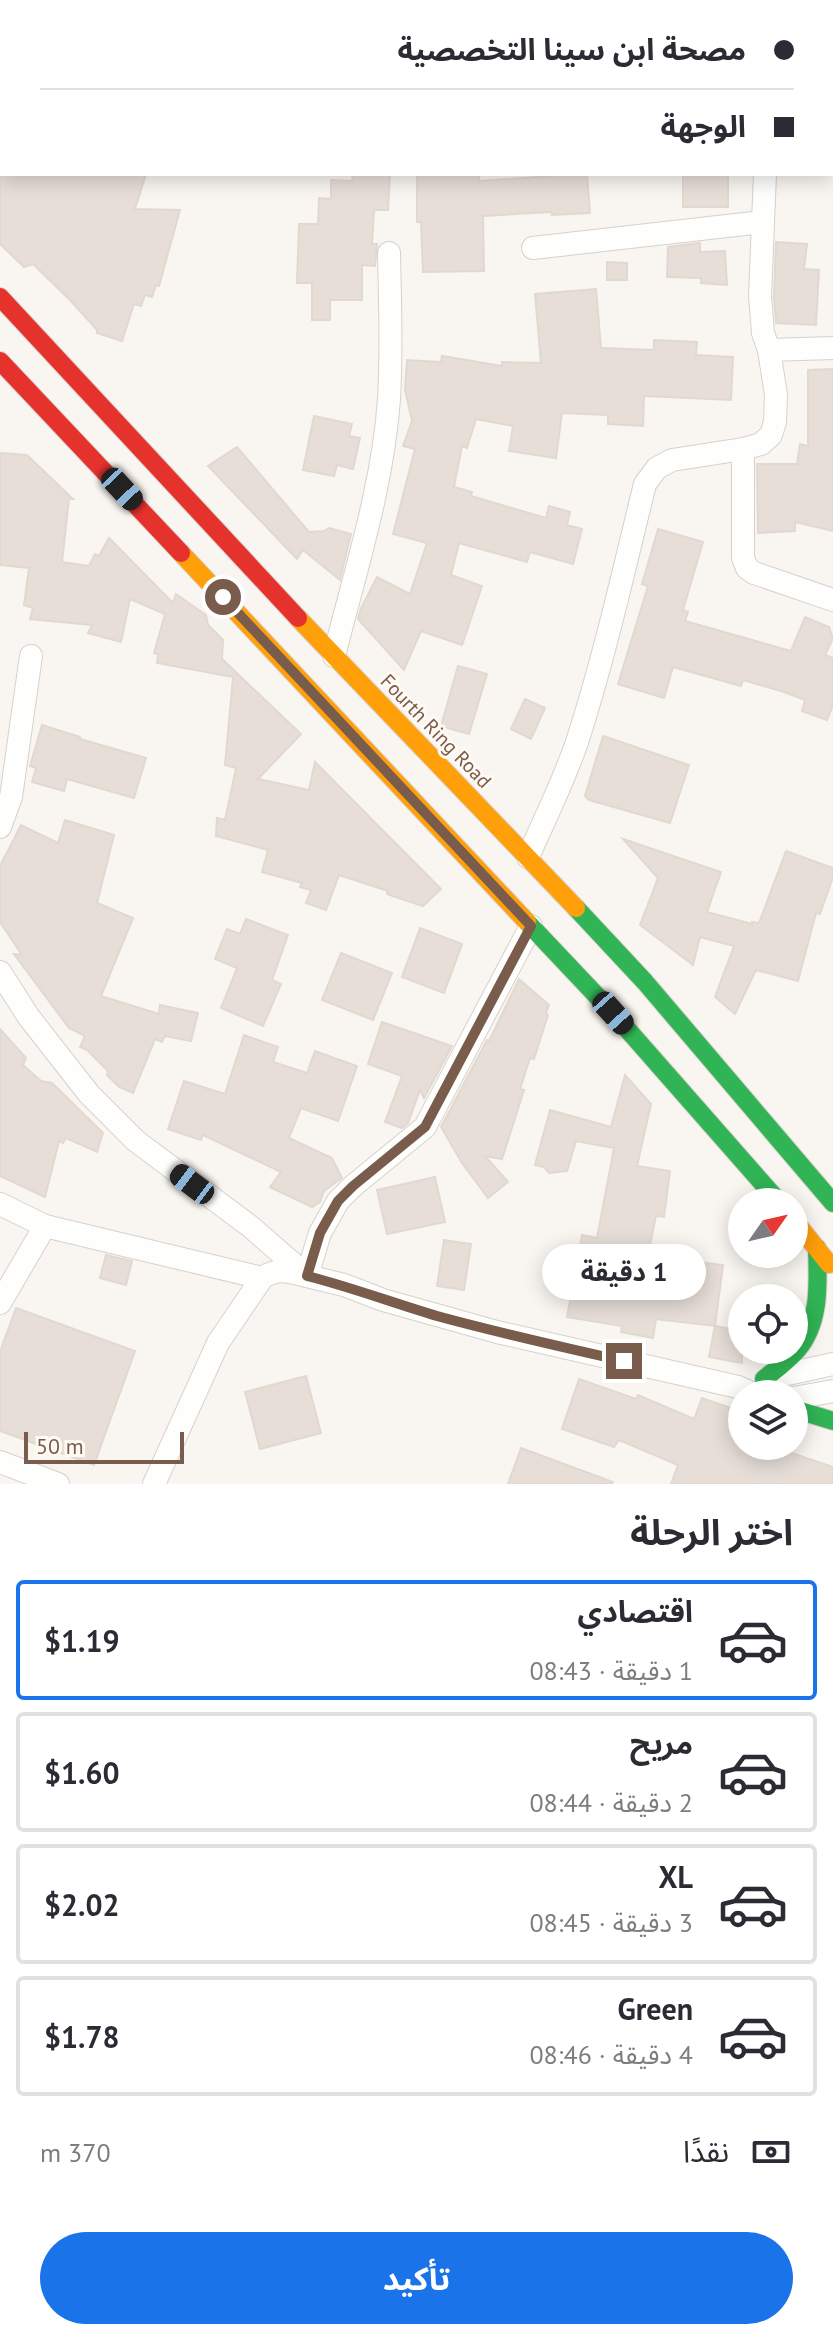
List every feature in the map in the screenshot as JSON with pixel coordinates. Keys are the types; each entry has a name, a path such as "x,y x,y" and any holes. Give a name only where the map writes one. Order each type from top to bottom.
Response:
{"main road":[{"name":"Fourth Ring Road","path":"0,297 334,656 645,982 833,1203"},
{"path":"0,361 531,926 767,1188"},
{"path":"808,1237 833,1269"},
{"path":"760,1380 799,1347 813,1321 818,1286 817,1248"},
{"path":"808,1413 833,1421"}],"street":[{"path":"528,857 578,740 645,484 657,468 672,460 743,449 761,444 771,435 776,395 763,333 760,296 765,176"},
{"path":"533,248 762,222"},
{"path":"334,656 377,485 389,402 389,253"},
{"path":"769,350 833,348"},
{"path":"743,449 741,536 747,568 833,600"},
{"path":"0,827 11,797 31,656"},
{"path":"307,1276 320,1233 338,1201 425,1127 531,926"},
{"path":"0,972 50,1047 98,1104 136,1141 251,1227 307,1276"},
{"path":"803,1166 833,1184"},
{"path":"0,1204 45,1226 262,1278"},
{"path":"0,1303 45,1226"},
{"path":"154,1484 218,1343 262,1278 282,1270 344,1285 383,1300 497,1332 728,1382"},
{"path":"777,1380 833,1364"},
{"path":"808,1395 833,1391"},
{"path":"0,1462 58,1484"}],"building":[{"path":"0,176 145,176 135,209 180,210 159,286 156,285 152,297 145,295 141,306 134,304 122,341 97,333 71,301 33,264 24,267 0,244"},
{"path":"353,176 390,176 388,210 374,210 372,244 377,244 375,266 362,265 362,300 330,300 330,320 312,320 312,283 297,283 299,224 318,224 319,198 331,199 331,180 352,181"},
{"path":"417,176 479,176 479,181 587,176 590,213 483,216 484,271 423,272 421,222 417,222"},
{"path":"683,176 728,176 728,207 683,207"},
{"path":"776,242 807,244 804,269 819,270 816,325 776,323"},
{"path":"700,243 700,252 725,251 727,285 701,283 701,278 667,277 668,247"},
{"path":"607,262 627,263 627,280 607,280"},
{"path":"596,289 601,348 654,350 654,340 697,342 696,355 733,357 731,400 644,396 643,426 608,424 608,415 562,413 556,458 509,451 513,426 476,419 467,448 462,446 454,487 472,492 471,496 546,518 549,506 570,512 567,525 582,529 573,564 530,552 527,562 459,543 451,575 482,586 462,645 421,631 404,670 358,619 377,577 410,594 427,543 393,534 415,449 403,446 412,421 405,390 407,360 441,362 442,356 502,366 502,362 541,363 535,294"},
{"path":"833,369 833,531 795,522 795,531 758,533 757,464 797,464 800,444 808,446 808,370"},
{"path":"314,416 352,424 349,436 360,438 353,469 337,465 334,476 303,470"},
{"path":"237,447 309,532 329,528 351,534 340,580 303,550 297,559 208,466"},
{"path":"0,453 27,455 73,499 69,499 62,562 89,566 109,538 173,603 176,594 206,615 208,625 223,640 222,659 301,734 258,779 309,790 315,762 441,889 423,906 339,875 326,910 306,903 311,890 300,887 302,883 262,872 268,850 216,836 217,818 225,820 236,768 225,765 233,677 157,663 158,654 154,653 165,614 130,599 121,642 88,633 92,625 30,619 33,608 24,605 29,568 0,565"},
{"path":"658,529 703,542 683,610 688,612 685,621 791,651 805,617 829,627 833,638 825,655 833,658 833,705 827,720 802,711 805,700 784,692 743,680 741,686 673,667 664,698 618,684 648,586 642,584"},
{"path":"458,666 487,674 469,734 441,726"},
{"path":"525,699 545,708 531,739 511,729"},
{"path":"42,725 146,758 134,798 67,779 64,791 32,782 36,768 30,766"},
{"path":"603,736 689,765 670,823 589,800 585,796"},
{"path":"65,820 114,835 97,903 133,918 101,996 159,1014 160,1005 198,1013 191,1041 165,1036 162,1042 155,1039 133,1093 119,1087 107,1075 108,1071 80,1047 85,1036 69,1028 14,954 22,955 0,922 0,866 21,825 58,843"},
{"path":"623,839 721,872 707,912 752,924 759,923 786,851 833,868 833,877 820,914 816,913 798,981 756,970 735,1014 715,997 734,946 700,937 693,965 640,925 658,878"},
{"path":"246,919 288,935 272,980 281,984 263,1026 221,1008 237,968 215,959 227,929 240,934"},
{"path":"420,928 462,944 444,993 402,977"},
{"path":"341,953 392,973 373,1020 322,1000"},
{"path":"519,979 549,1005 548,1015 534,1059 530,1058 520,1089 524,1090 502,1159 485,1156 508,1182 488,1198 441,1127"},
{"path":"382,1022 452,1046 424,1098 420,1090 408,1123 402,1128 385,1122 402,1076 368,1064"},
{"path":"0,1029 26,1058 23,1065 41,1081 52,1083 103,1133 97,1152 66,1138 63,1143 59,1141 45,1197 0,1176"},
{"path":"244,1035 278,1047 273,1062 307,1073 315,1051 357,1066 338,1121 301,1108 289,1138 332,1158 342,1178 324,1191 320,1202 312,1207 270,1187 281,1172 203,1135 201,1140 168,1129 184,1081 225,1094"},
{"path":"625,1075 651,1104 637,1166 670,1171 664,1217 656,1216 649,1249 669,1252 668,1258 723,1265 715,1326 656,1319 653,1338 621,1332 622,1326 567,1317 582,1235 597,1238 614,1148 576,1141 567,1171 549,1173 544,1167 535,1165 550,1110 611,1127"},
{"path":"435,1177 445,1222 387,1234 377,1190"},
{"path":"444,1240 471,1244 464,1290 437,1286"},
{"path":"106,1255 132,1261 126,1285 100,1278"},
{"path":"16,1308 135,1351 94,1465 0,1431 0,1352"},
{"path":"715,1326 728,1328 728,1360 709,1357"},
{"path":"306,1376 321,1433 260,1449 245,1392"},
{"path":"579,1379 636,1399 638,1395 694,1419 702,1398 728,1407 728,1460 808,1459 833,1467 833,1484 671,1484 678,1465 619,1440 614,1447 562,1429"},
{"path":"521,1448 613,1482 508,1484"}],"traffic: fast":[{"path":"576,908 645,982 833,1203"},
{"path":"527,922 613,1013 767,1188"},
{"path":"764,1379 793,1354 810,1327 816,1301 817,1248"},
{"path":"808,1413 833,1421"}],"traffic: slow":[{"path":"181,553 527,922"},
{"path":"298,618 576,908"},
{"path":"808,1238 829,1264"}],"traffic: jam":[{"path":"0,297 298,618"},
{"path":"0,361 181,553"}],"route":[{"path":"223,597 531,926 425,1127 338,1201 320,1233 307,1276 467,1324 624,1361"}]}
